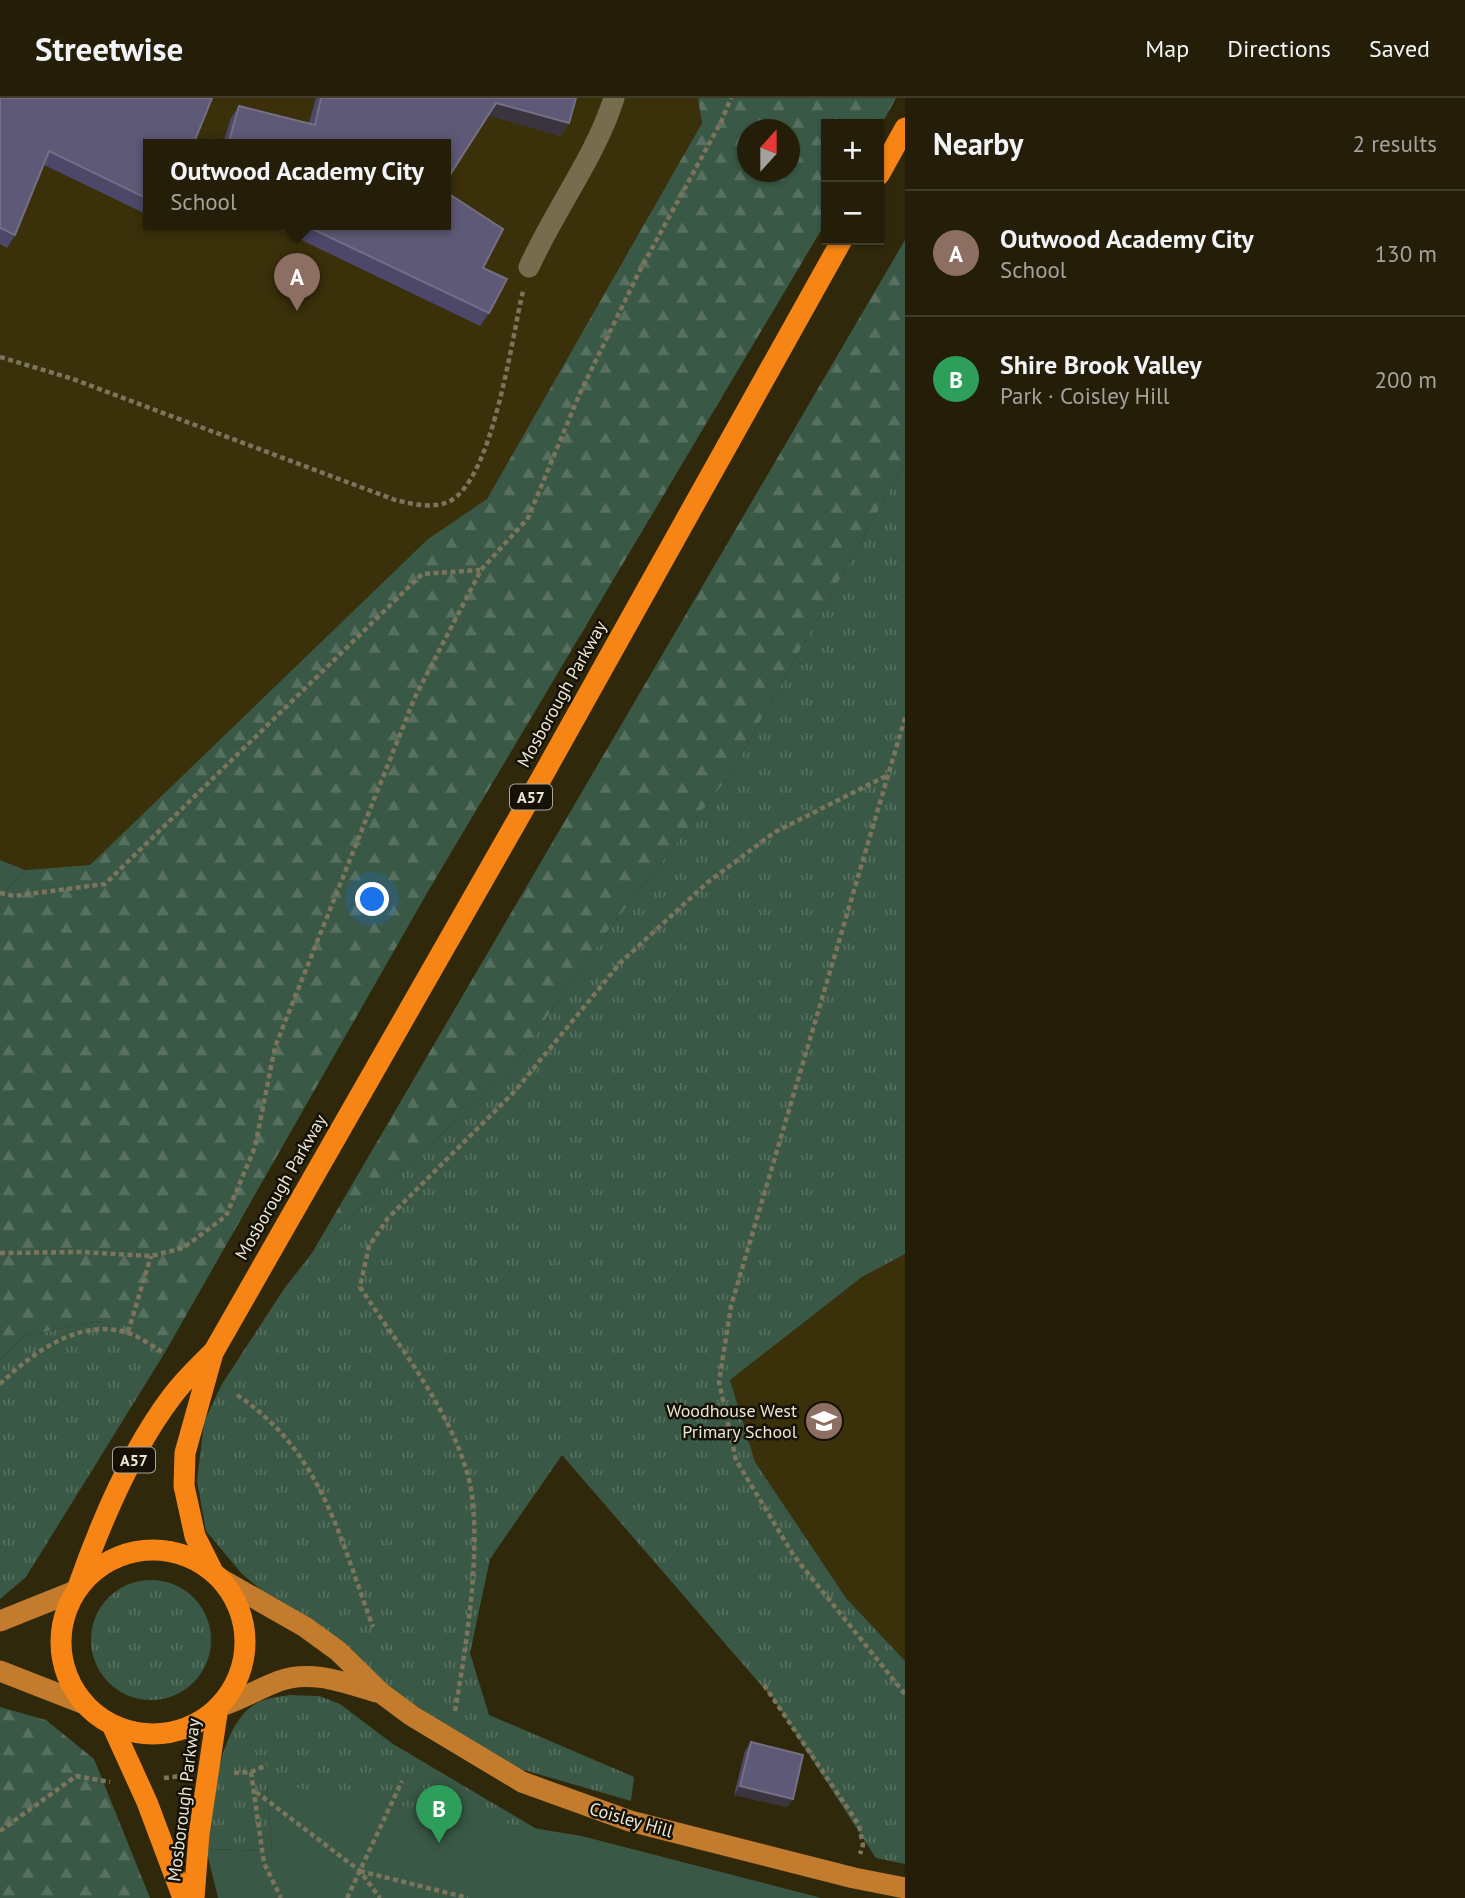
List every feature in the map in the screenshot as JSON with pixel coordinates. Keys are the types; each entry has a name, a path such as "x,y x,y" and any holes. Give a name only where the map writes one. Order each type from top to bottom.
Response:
{"highway":[{"path":"884,166 905,128"},
{"name":"Mosborough Parkway","path":"77,1587 95,1537 141,1446 173,1396 214,1351 535,789 839,245"},
{"name":"Mosborough Parkway","path":"214,1351 184,1453 184,1486 195,1536 217,1576"},
{"path":"77,1587 104,1564 125,1554 148,1550 180,1554 217,1576"},
{"name":"A57","path":"77,1587 63,1619 61,1651 65,1672 82,1703 112,1725 142,1733 174,1732 206,1718 218,1707 236,1681 244,1653 244,1632 238,1608 217,1576"},
{"name":"Mosborough Parkway","path":"194,1898 199,1834 218,1707"},
{"name":"Mosborough Parkway","path":"112,1725 148,1802 183,1898"}],"main road":[{"name":"Coisley Hill","path":"217,1576 305,1627 338,1651 381,1693 489,1764 557,1797 630,1821 854,1878 905,1888"},
{"path":"0,1621 77,1587"},
{"path":"0,1671 82,1703"},
{"name":"Coisley Hill","path":"218,1707 253,1696 280,1681 304,1676 326,1678 381,1693"}],"lane":[{"path":"529,267 547,227 604,130 614,98"}],"path":[{"path":"0,1253 82,1252 151,1256 183,1248 226,1216 255,1147 275,1047 415,697 481,570 528,518 580,393 639,272 721,122 731,98"},
{"path":"0,357 70,378 395,500 427,506 450,501 468,482 497,417 529,267"},
{"path":"0,893 14,896 105,884 422,573 481,570"},
{"path":"905,718 731,1306 719,1382 736,1460 794,1556 905,1693"},
{"path":"454,1715 465,1649 475,1522 468,1473 451,1430 360,1287 369,1246 388,1218 514,1091 621,962 708,882 775,832 888,775"},
{"path":"128,1332 151,1256"},
{"path":"0,1384 24,1360 69,1335 106,1328 128,1332 164,1353"},
{"path":"237,1395 282,1430 305,1461 323,1495 373,1627"},
{"path":"764,1685 859,1825 863,1845 854,1878"},
{"path":"223,1774 251,1772 267,1765"},
{"path":"251,1772 256,1792 264,1863 281,1898"},
{"path":"153,1779 192,1775"},
{"path":"0,1831 76,1776 119,1783"},
{"path":"347,1898 402,1781"},
{"path":"256,1792 360,1871 380,1898"},
{"path":"360,1871 468,1898"}],"shaded area":[{"path":"0,98 698,98 702,122 487,499 428,539 90,865 25,870 0,860"},
{"name":"Woodhouse West Primary School","path":"905,1254 905,1661 846,1598 755,1462 730,1380 862,1277"}],"green space":[{"path":"698,98 896,98 884,120 821,119 821,230 427,893 164,1354 100,1321 24,1336 0,1360 0,897 25,870 90,865 428,539 487,499 702,123"},
{"path":"905,240 905,463 730,775 606,933 507,1074 312,1253"},
{"path":"905,463 905,1254 862,1277 730,1380 755,1462 846,1598 905,1661 905,1864 876,1858 773,1699 562,1455 490,1559 470,1653 489,1715 634,1777 631,1801 510,1766 399,1706 242,1574 206,1531 197,1481 204,1422 222,1384 284,1289 312,1253 507,1074 606,933 730,775"},
{"path":"0,860 25,870 0,897"},
{"path":"100,1321 164,1354 26,1577 0,1599 0,1360 24,1336"},
{"path":"151,1580 174,1584 194,1597 207,1617 211,1640 207,1663 194,1683 174,1696 151,1700 128,1696 108,1683 95,1663 91,1640 95,1617 108,1597 128,1584"},
{"path":"289,1695 319,1696 340,1704 393,1744 540,1831 581,1836 821,1898 267,1784 272,1851 206,1849 214,1791 233,1729 257,1703"},
{"path":"0,1707 46,1720 94,1759 150,1898 0,1898"},
{"path":"267,1783 581,1836 821,1898 218,1898 206,1849 272,1851"}],"building":[{"path":"0,98 212,98 195,139 143,139 143,197 49,151 15,235 0,228"},
{"path":"321,98 576,98 569,123 496,103 451,173 451,139 230,139 239,106 315,125"},
{"path":"451,195 503,229 483,268 507,279 489,313 315,230 451,230"},
{"path":"751,1742 803,1755 793,1799 740,1786"}],"place":[{"name":"Outwood Academy City","path":"297,311"},
{"name":"Woodhouse West Primary School","path":"824,1421"},
{"name":"Shire Brook Valley","path":"439,1843"}]}
